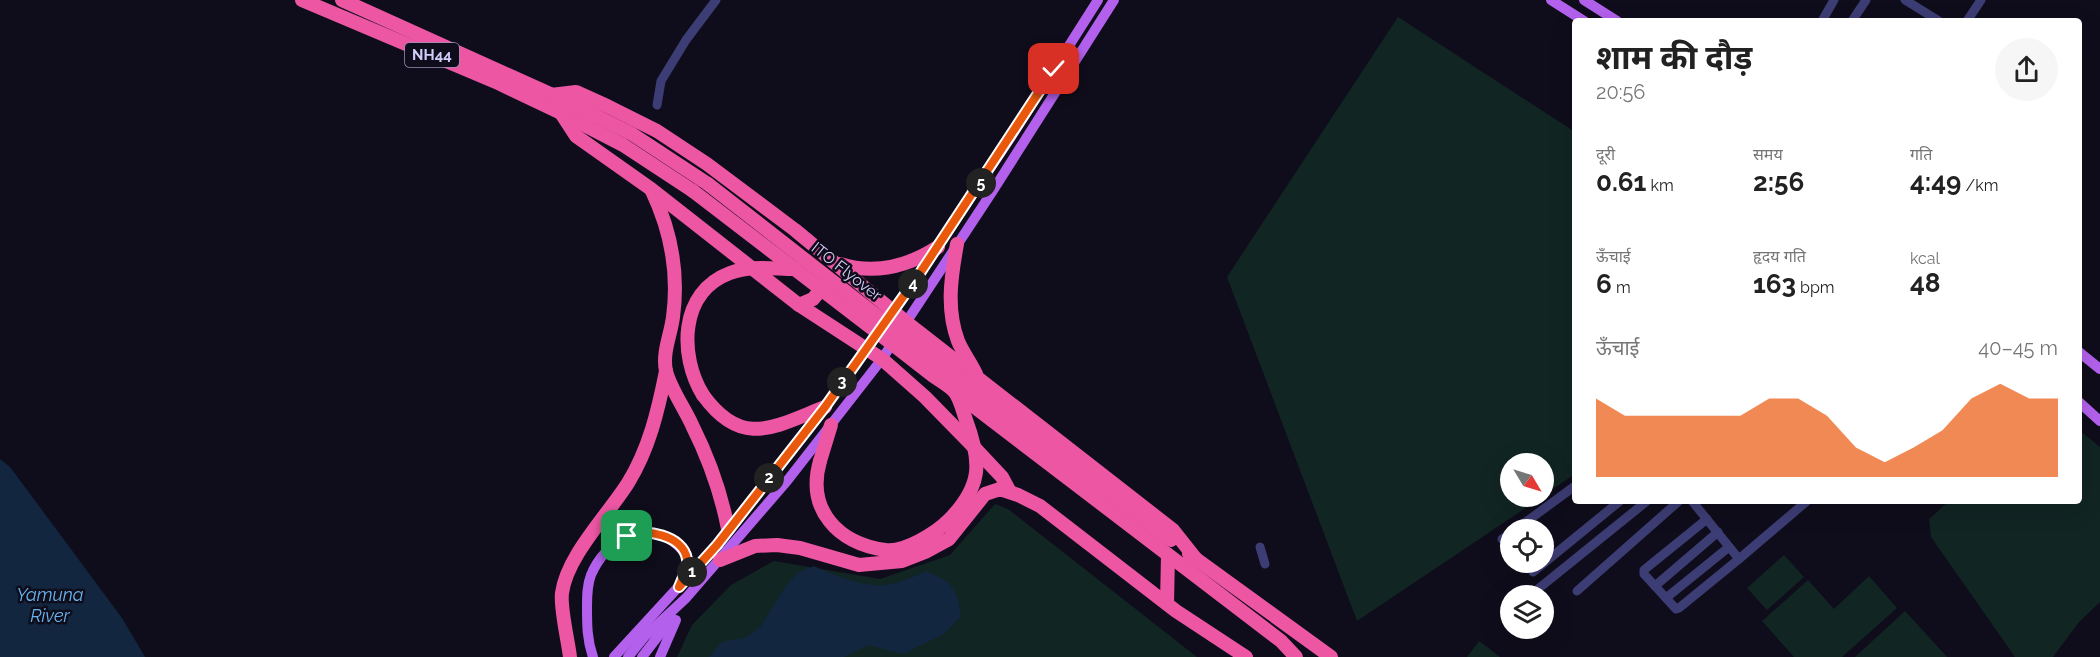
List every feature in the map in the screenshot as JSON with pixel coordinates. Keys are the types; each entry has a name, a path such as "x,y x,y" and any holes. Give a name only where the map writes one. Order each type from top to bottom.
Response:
{"highway":[{"name":"NH44","path":"302,0 496,82 561,113"},
{"name":"NH44","path":"342,0 551,95"},
{"path":"551,95 576,92 657,131 716,171 1173,530 1196,559 1332,657"},
{"name":"ITO Flyover","path":"551,95 632,134 708,183 1167,548"},
{"name":"ITO Flyover","path":"561,113 623,146 693,191 955,392 1167,548 1196,559"},
{"path":"561,113 576,136 651,189 799,305 882,359 925,397 970,443 1002,477 1010,492"},
{"path":"570,657 561,595 568,569 628,484 644,454 658,412 666,371 675,281 672,249 665,218 651,189"},
{"path":"957,244 950,303 958,341 979,378"},
{"path":"833,262 858,269 886,268 915,261 938,247"},
{"path":"799,305 813,299 825,285 831,274 833,262"},
{"path":"795,269 756,268 730,273 708,286 696,302 689,318 687,353 695,382 713,408 735,426 748,429 771,427 825,407"},
{"path":"666,371 717,481 728,529"},
{"path":"831,425 820,461 817,485 822,511 841,533 863,545 887,550 896,549 924,539 947,522 972,488 977,467 976,449 955,392"},
{"path":"720,560 755,546 777,546 800,548 859,565 902,561 949,539 985,494 1000,489 1040,506 1199,628 1246,657"},
{"path":"1167,548 1167,604"},
{"path":"1167,548 1281,641 1296,657"}],"main road":[{"path":"614,657 679,587 728,529 825,407 938,247 1098,0"},
{"path":"642,657 686,598 787,481 882,359 1114,0"},
{"path":"1551,0 1579,18"},
{"path":"1584,0 1612,18"},
{"path":"2082,354 2100,369"},
{"path":"2082,405 2100,421"},
{"path":"593,657 587,632 589,583 597,564 615,543 632,534 642,532 652,532 668,538 683,550 687,559 686,570 679,587"},
{"path":"628,657 645,636 686,598"},
{"path":"660,657 686,598"}],"street":[{"path":"657,105 661,81 686,39 716,0"},
{"path":"1824,18 1834,0"},
{"path":"1854,18 1866,0"},
{"path":"1905,0 1934,18"},
{"path":"1969,18 1981,0"},
{"path":"1530,519 1572,488"},
{"path":"1554,555 1616,504"},
{"path":"1543,585 1643,504"},
{"path":"1576,591 1676,504"},
{"path":"1694,504 1739,559"},
{"path":"1707,519 1644,570 1644,574 1676,609 1803,504"},
{"path":"1655,586 1718,532"},
{"path":"1666,598 1729,546"},
{"path":"1260,547 1265,564"},
{"path":"1199,628 1233,657"}],"green space":[{"path":"1398,17 1572,130 1572,476 1554,488 1554,453 1500,453 1500,507 1527,507 1509,519 1500,519 1500,525 1357,621 1227,277"},
{"path":"2082,432 2100,447 2100,602 2079,622 2053,657 2015,657 1931,537 1929,519 1946,504 2082,504"},
{"path":"995,504 1008,509 1197,657 677,657 692,625 731,585 774,561 880,579 950,555"},
{"path":"1784,555 1804,577 1767,610 1747,588"},
{"path":"1869,576 1897,608 1842,657 1794,657 1762,621 1808,580 1834,609"},
{"path":"1905,611 1947,657 1855,657"},
{"path":"1479,641 1500,657 1467,657"}],"water":[{"name":"Yamuna River","path":"0,459 10,467 122,618 145,657 0,657"},
{"path":"814,566 869,585 886,585 912,578 926,571 952,587 958,599 961,616 944,634 903,654 868,645 844,657 709,657 722,642 747,637 761,626 787,584 799,572"}],"route":[{"path":"627,536 652,532 668,538 683,550 687,563 679,587 717,545 825,407 920,273 1054,69"}]}
